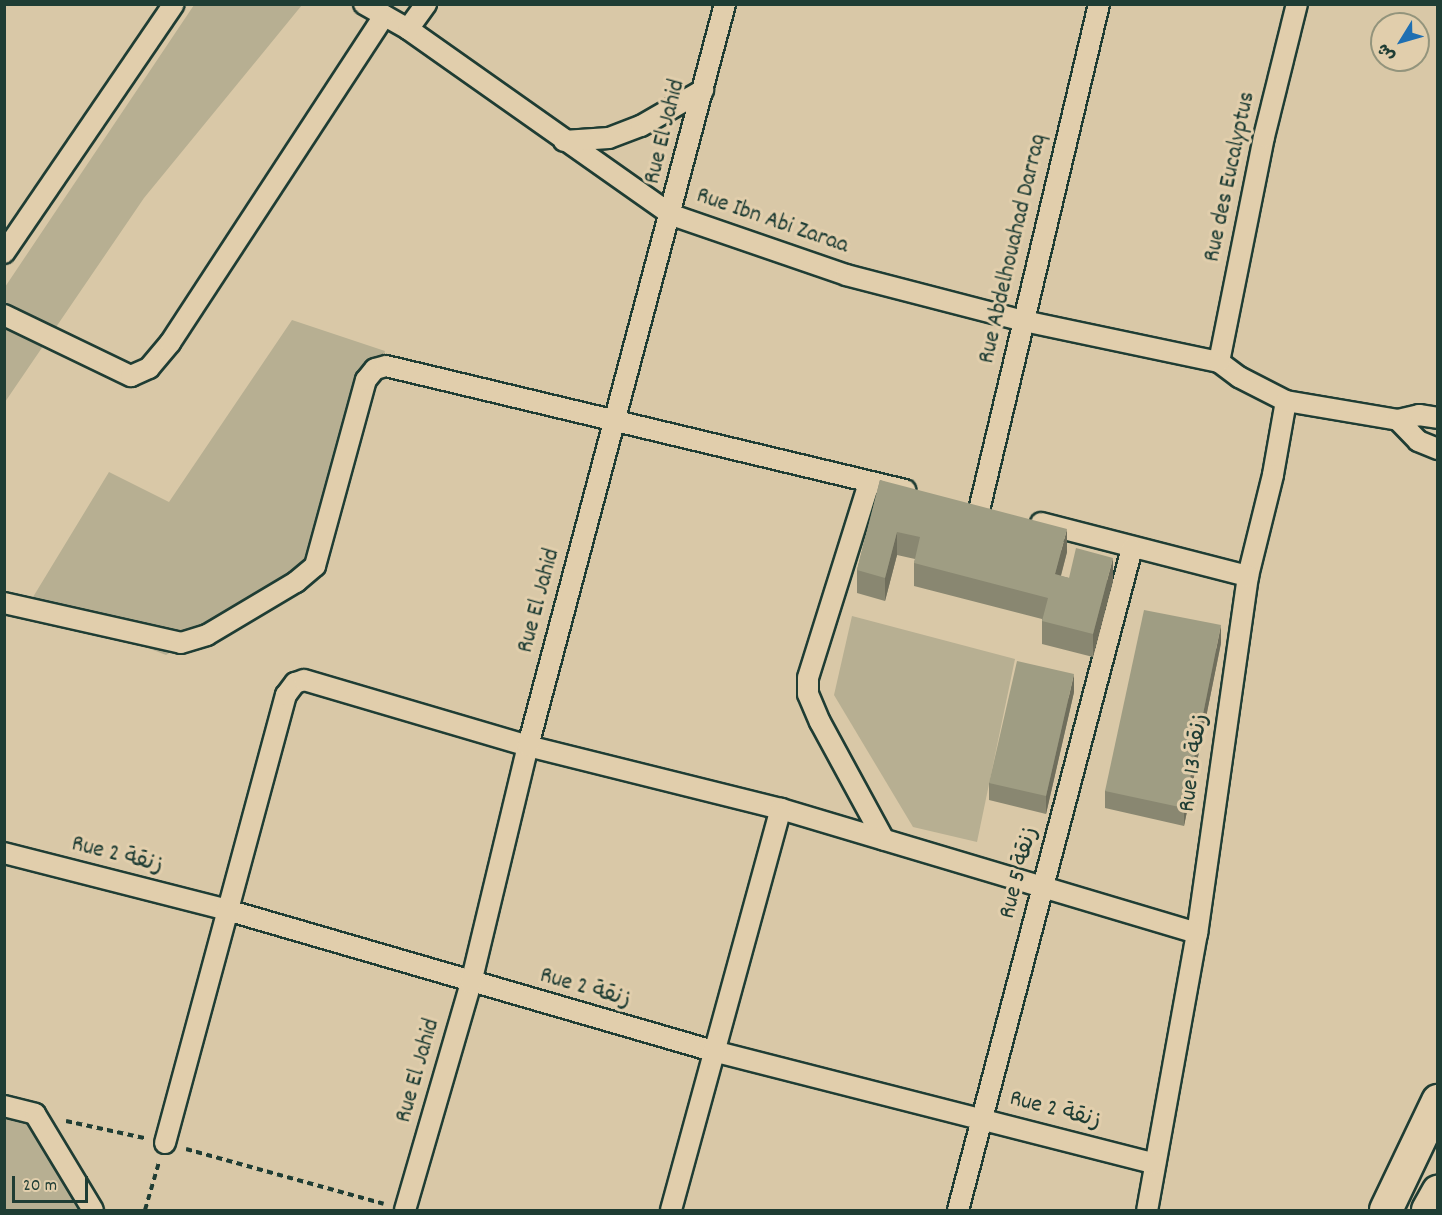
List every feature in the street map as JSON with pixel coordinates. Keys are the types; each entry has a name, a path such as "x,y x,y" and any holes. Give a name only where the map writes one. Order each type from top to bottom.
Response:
{"main road":[{"path":"1386,1210 1437,1101"},
{"path":"1428,1210 1437,1192"}],"street":[{"path":"4,253 174,4"},
{"name":"Rue Ibn Abi Zaraa","path":"364,4 408,29 672,215 846,275 1024,321 1219,362"},
{"path":"408,29 426,4"},
{"name":"Rue El Jahid","path":"406,1210 471,983 528,746 672,215 725,4"},
{"name":"Rue Abdelhouahad Darraq","path":"980,506 1099,4"},
{"name":"Rue des Eucalyptus","path":"1219,362 1264,137 1297,4"},
{"path":"4,315 131,376 149,368 170,343 384,16"},
{"path":"564,141 609,138 641,126 704,90"},
{"path":"1219,362 1239,377 1286,401 1398,420 1419,415 1437,418"},
{"path":"4,603 181,643 207,635 296,582 315,566 366,380 375,369 386,366 924,495"},
{"name":"Rue 13 زنقة","path":"1147,1210 1197,933 1248,576 1274,475 1286,401"},
{"path":"1398,420 1418,441 1437,449"},
{"path":"869,483 808,678 808,694 820,722 884,840"},
{"path":"958,502 1001,512"},
{"path":"1023,518 1132,548 1248,576"},
{"name":"Rue 5 زنقة","path":"958,1210 1132,548"},
{"path":"165,1143 286,695 295,683 304,680 528,746 781,809 1197,933"},
{"path":"671,1210 781,809"},
{"name":"Rue 2 زنقة","path":"4,853 227,910 471,983 713,1051 1155,1164"},
{"path":"4,1106 34,1114 93,1210"}],"path":[{"path":"34,1114 165,1143 406,1210"},
{"path":"145,1210 165,1143"}],"shaded area":[{"path":"194,5 302,5 144,198 5,402 5,287"},
{"path":"292,320 385,351 325,553 166,655 30,602 109,472 169,502"},
{"path":"852,616 1015,659 977,842 913,827 834,695"},
{"path":"5,1114 54,1131 107,1210 5,1210"}],"building":[{"path":"880,480 1067,529 1055,574 1069,578 1076,548 1113,558 1093,634 1042,621 1048,598 914,563 920,537 897,532 885,578 857,570"},
{"path":"1144,610 1221,625 1184,808 1105,791"},
{"path":"1017,661 1074,674 1046,796 989,783"}]}
